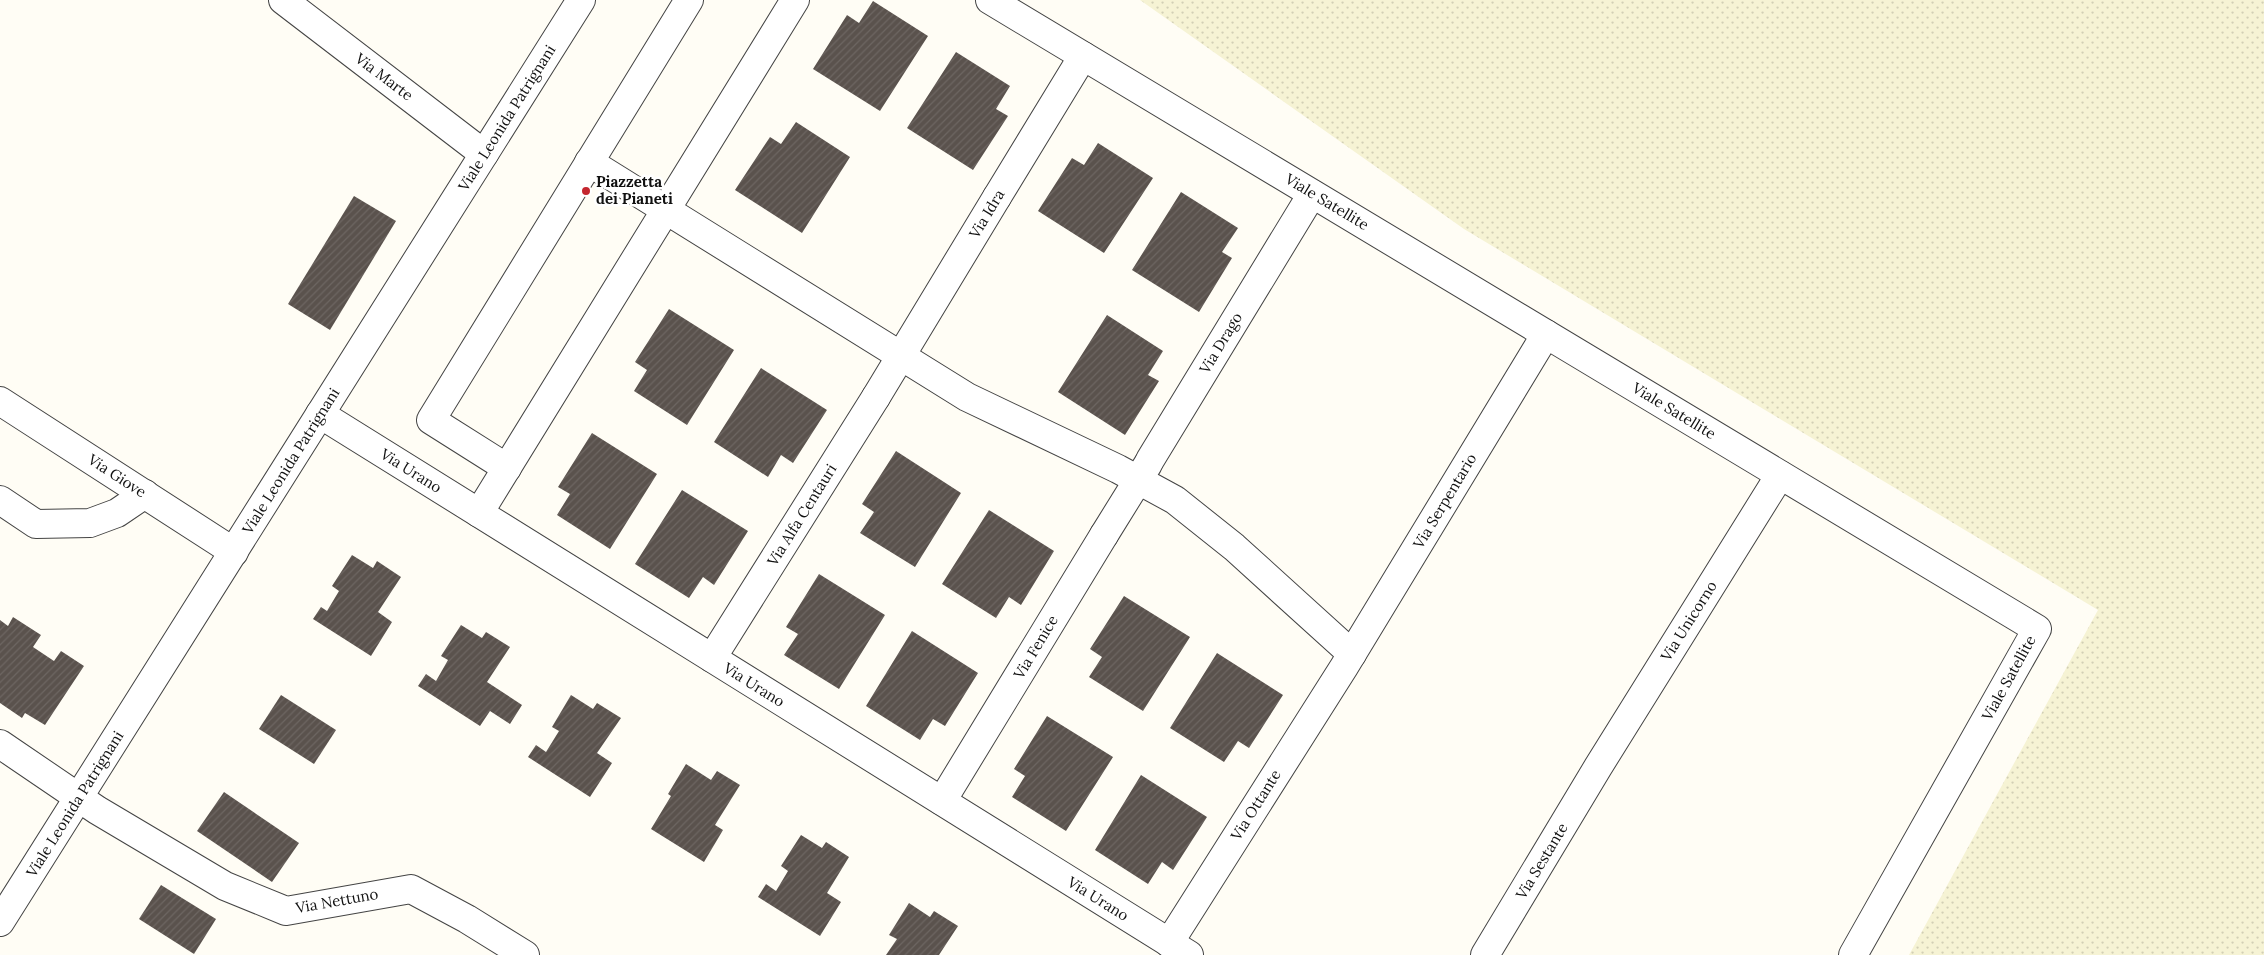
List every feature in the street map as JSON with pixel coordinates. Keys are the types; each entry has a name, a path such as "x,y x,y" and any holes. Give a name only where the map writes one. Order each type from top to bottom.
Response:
{"street":[{"name":"Via Marte","path":"283,0 484,154"},
{"name":"Viale Leonida Patrignani","path":"0,922 88,804 234,552 581,0"},
{"path":"507,468 431,420 689,0"},
{"path":"479,513 795,0"},
{"name":"Viale Satellite","path":"990,0 2037,629 1853,955"},
{"name":"Via Idra","path":"896,364 1083,56"},
{"path":"589,162 666,210 896,364 1139,478 1176,500 1281,589 1348,661"},
{"name":"Via Drago","path":"1139,478 1312,194"},
{"name":"Via Serpentario","path":"1348,661 1546,334"},
{"name":"Via Alfa Centauri","path":"712,658 896,364"},
{"name":"Via Giove","path":"0,400 234,552"},
{"name":"Via Urano","path":"320,414 1179,949"},
{"name":"Via Unicorno","path":"1598,767 1780,475"},
{"name":"Via Fenice","path":"942,801 1139,478"},
{"path":"0,500 36,524 90,523 117,513 145,494"},
{"name":"Via Ottante","path":"1179,949 1348,661"},
{"name":"Via Nettuno","path":"0,744 88,804 225,886 286,910 411,888 467,919 525,955"},
{"name":"Via Sestante","path":"1485,955 1598,767"}],"shaded area":[{"path":"1140,0 2264,0 2264,955 1909,955 2098,610 1464,229"}],"building":[{"path":"873,1 928,36 880,111 813,69 847,15 859,23"},
{"path":"956,52 1010,86 996,109 1008,116 973,170 907,128"},
{"path":"796,122 850,157 802,233 735,190 770,137 781,144"},
{"path":"1098,143 1153,178 1104,253 1038,211 1072,158 1084,165"},
{"path":"1181,192 1238,228 1222,252 1232,258 1199,312 1132,270"},
{"path":"354,196 396,221 330,330 288,304"},
{"path":"669,309 734,350 687,425 634,391 647,370 635,362"},
{"path":"1107,315 1163,351 1148,375 1159,381 1125,435 1058,392"},
{"path":"761,368 827,410 793,463 781,455 768,477 714,442"},
{"path":"592,433 657,474 610,549 557,515 570,494 558,487"},
{"path":"896,451 961,493 915,567 860,533 874,512 862,504"},
{"path":"682,490 748,531 714,585 703,577 689,598 635,564"},
{"path":"989,510 1054,551 1021,605 1009,597 996,618 942,584"},
{"path":"352,555 373,568 377,561 401,577 378,612 392,622 371,656 313,619 321,607 327,611 339,591 332,586"},
{"path":"819,574 885,615 839,689 784,655 798,634 786,627"},
{"path":"1124,596 1190,637 1143,711 1089,677 1102,657 1090,649"},
{"path":"13,617 41,635 33,647 54,661 61,651 84,666 45,725 25,713 22,718 0,703 0,620 8,626"},
{"path":"461,625 482,638 486,632 510,647 487,682 522,705 510,724 490,711 480,726 418,686 426,674 436,681 448,660 441,656"},
{"path":"912,631 978,673 945,726 933,719 920,740 866,706"},
{"path":"1217,653 1283,695 1249,748 1238,741 1224,762 1170,728"},
{"path":"281,695 336,730 314,764 259,729"},
{"path":"571,695 593,709 597,703 621,718 597,753 612,763 590,797 528,757 536,745 546,752 559,731 552,727"},
{"path":"1047,716 1113,757 1066,831 1012,797 1025,776 1014,769"},
{"path":"686,764 711,780 717,771 740,785 715,825 723,830 704,862 651,829 671,796 668,794"},
{"path":"1141,775 1207,817 1173,870 1162,862 1148,884 1095,850"},
{"path":"224,792 299,843 272,882 197,831"},
{"path":"801,835 822,848 826,842 849,857 827,893 841,902 820,936 758,897 766,884 776,891 788,871 781,866"},
{"path":"161,885 216,919 194,954 139,919"},
{"path":"909,903 930,917 934,911 958,926 939,955 886,955 897,939 889,935"}],"place":[{"name":"Piazzetta dei Pianeti","path":"586,191"}]}
